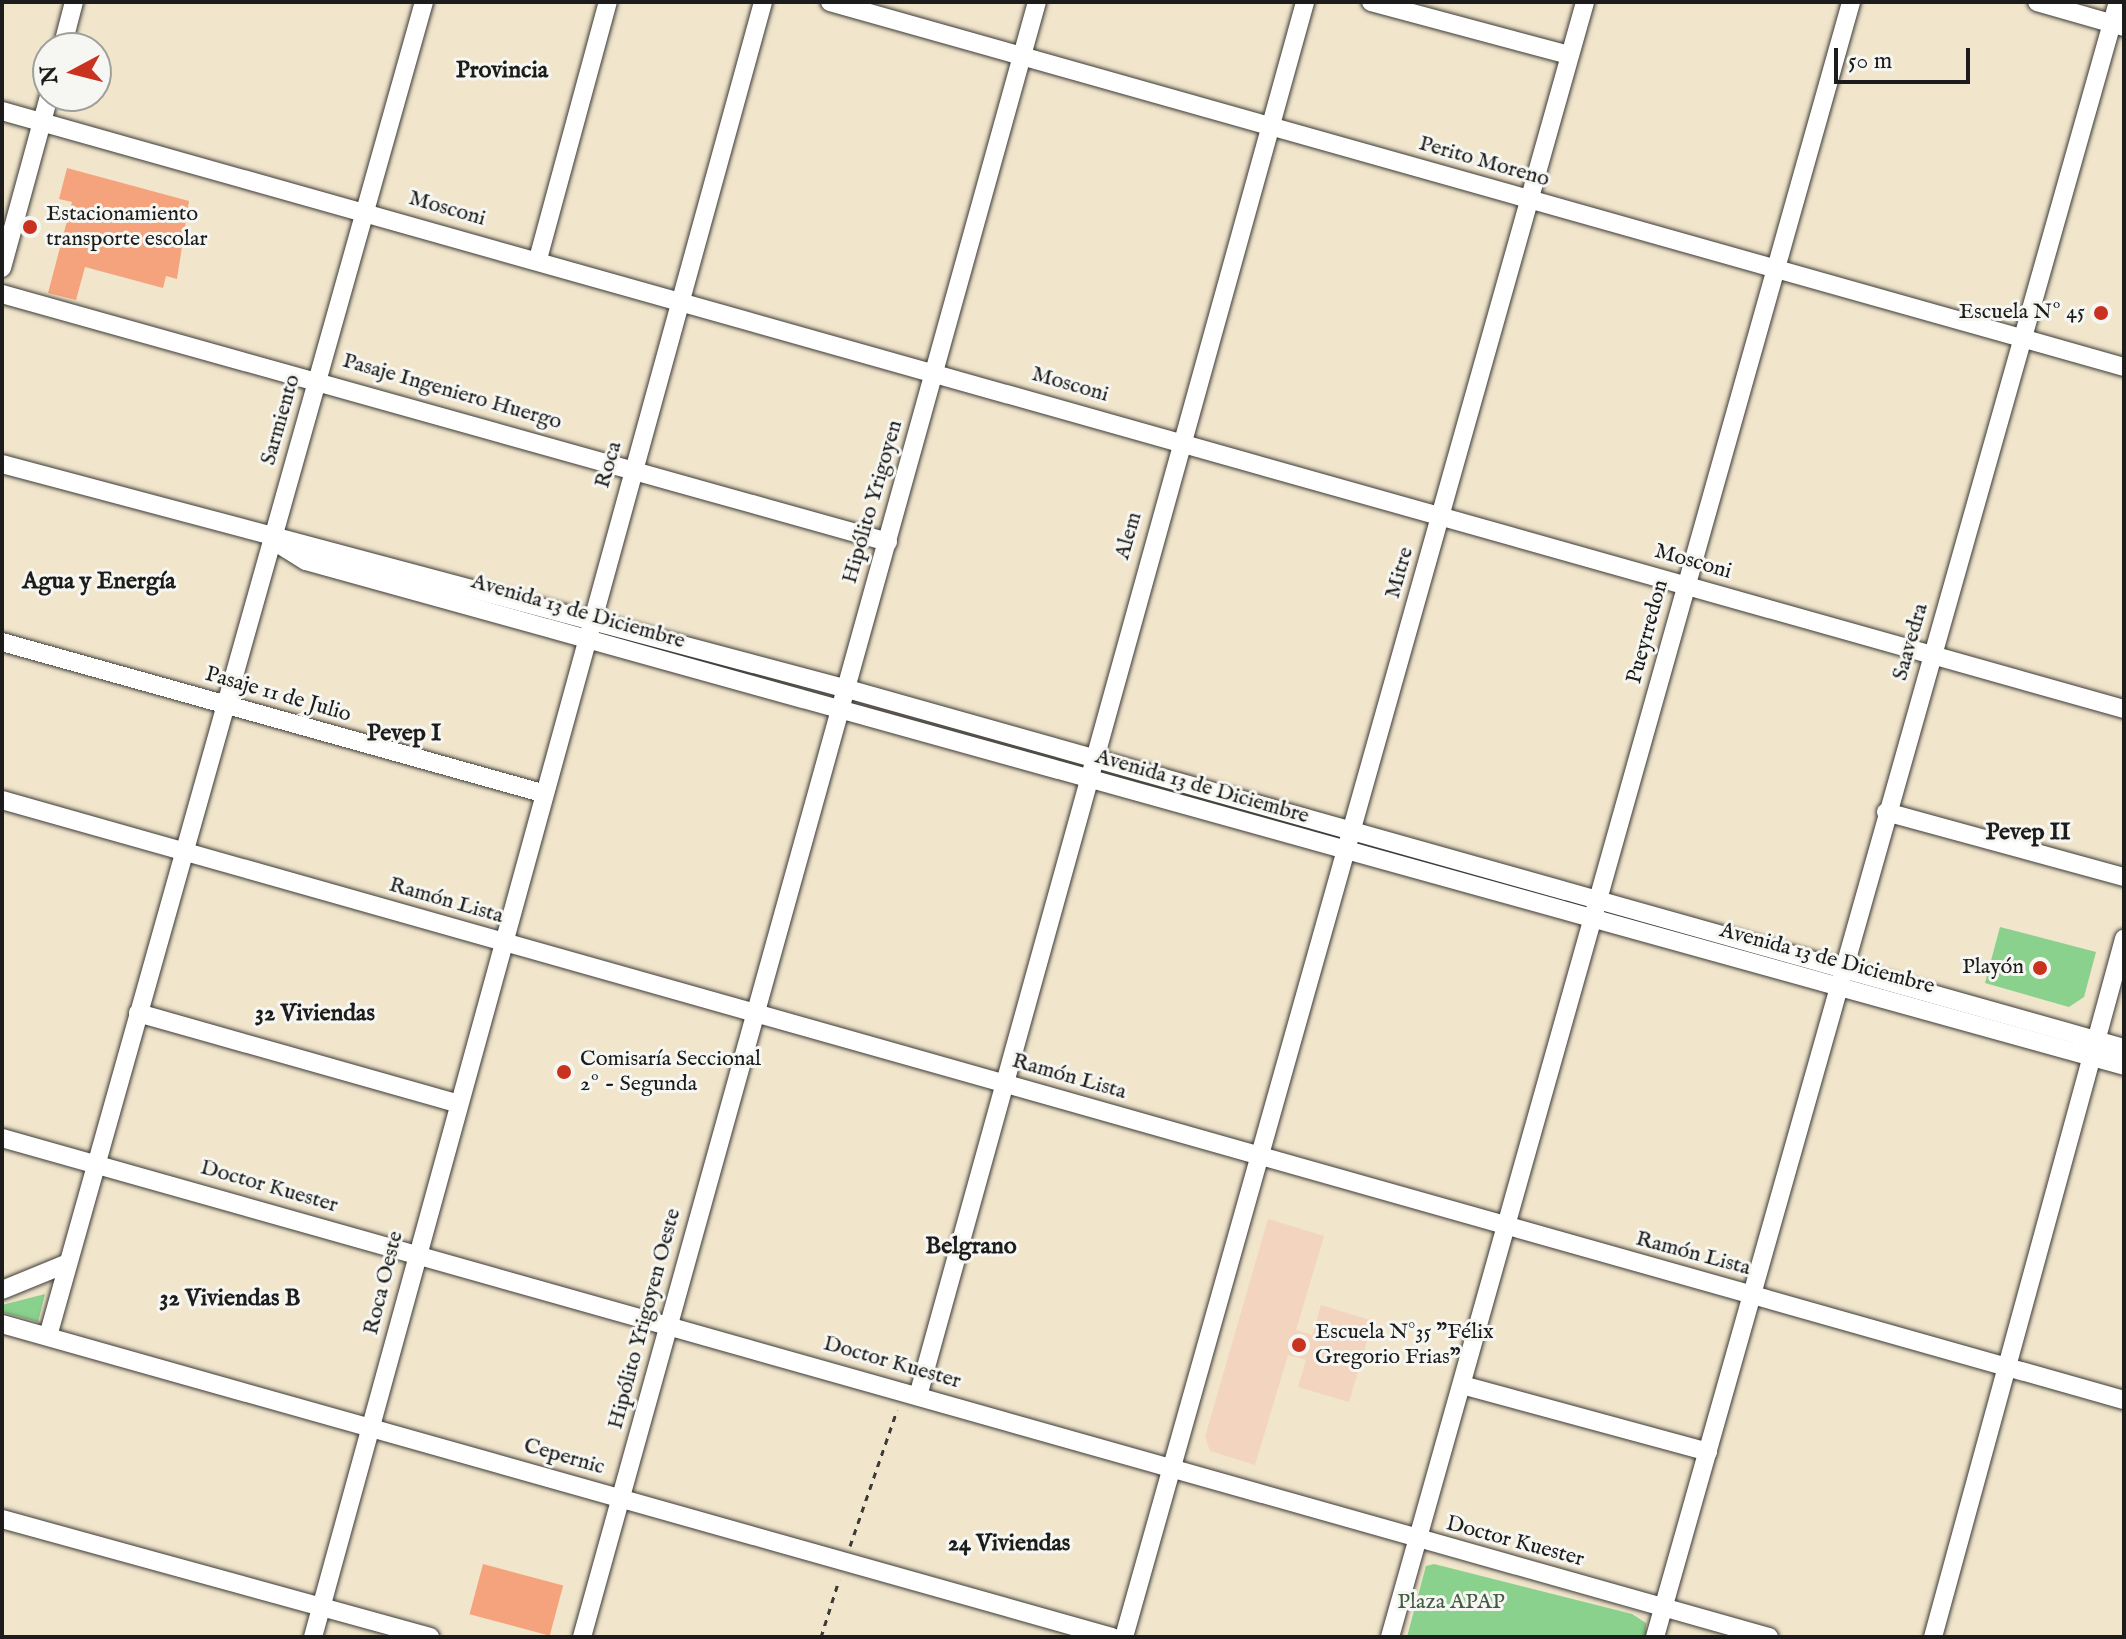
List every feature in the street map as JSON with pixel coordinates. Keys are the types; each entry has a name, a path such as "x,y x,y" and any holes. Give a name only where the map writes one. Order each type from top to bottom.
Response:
{"street":[{"path":"66,32 74,2"},
{"name":"Sarmiento","path":"48,1336 424,2"},
{"path":"538,259 608,2"},
{"name":"Roca","path":"501,942 763,2"},
{"name":"Perito Moreno","path":"830,2 2124,367"},
{"name":"Hipólito Yrigoyen","path":"752,1013 888,542 1037,2"},
{"name":"Alem","path":"911,1393 1003,1083 1091,759 1305,2"},
{"path":"1371,2 1569,55"},
{"name":"Mitre","path":"1124,1637 1170,1468 1262,1157 1585,2"},
{"name":"Pueyrredon","path":"1390,1637 1851,2"},
{"path":"2037,2 2118,25"},
{"name":"Saavedra","path":"1655,1637 1754,1296 1886,812 1933,655 2020,339 2118,25 2118,2"},
{"name":"Mosconi","path":"2,111 681,299 2124,709"},
{"path":"2,268 45,112"},
{"name":"Pasaje Ingeniero Huergo","path":"2,294 318,379 888,542"},
{"name":"Avenida 13 de Diciembre","path":"2,464 272,540 306,561 586,630 844,688 1351,833 1595,911"},
{"name":"Avenida 13 de Diciembre","path":"586,630 839,710 1346,852 1595,911 2095,1049 2124,1066"},
{"name":"Pasaje 11 de Julio","path":"2,642 542,793"},
{"name":"Ramón Lista","path":"2,800 2124,1400"},
{"path":"1886,812 2124,877"},
{"path":"1933,1637 2124,939"},
{"name":"Roca Oeste","path":"313,1637 373,1426 501,942"},
{"path":"138,1013 456,1103"},
{"name":"Hipólito Yrigoyen Oeste","path":"582,1637 752,1013"},
{"name":"Avenida 13 de Diciembre","path":"2095,1049 2124,1048"},
{"name":"Doctor Kuester","path":"2,1138 911,1393 1416,1540 1769,1637"},
{"path":"2,1290 68,1263"},
{"name":"Cepernic","path":"2,1324 373,1426 844,1564 1112,1637"},
{"path":"1462,1385 1708,1452"},
{"path":"2,1519 430,1637"}],"path":[{"path":"821,1637 844,1564 911,1393"}],"shaded area":[{"name":"Escuela N°35 \"Félix Gregorio Frias\"","path":"1268,1219 1324,1236 1296,1330 1312,1335 1321,1305 1373,1321 1349,1402 1298,1387 1306,1360 1288,1355 1255,1465 1210,1451 1205,1437"}],"green space":[{"name":"Playón","path":"2000,927 2096,952 2084,997 2069,1007 1985,983"},
{"path":"45,1294 38,1322 2,1312 2,1305"},
{"name":"Plaza APAP","path":"1434,1564 1632,1614 1646,1623 1646,1637 1407,1637 1426,1566"}],"building":[{"path":"67,168 189,201 177,279 166,276 163,288 85,267 76,300 48,293 72,202 59,199"},
{"path":"483,1564 563,1585 550,1636 470,1614"}],"place":[{"name":"Estacionamiento transporte escolar","path":"30,227"},
{"name":"Escuela Nº 45","path":"2101,313"},
{"name":"Playón","path":"2040,968"},
{"name":"Comisaría Seccional 2º - Segunda","path":"564,1072"},
{"name":"Escuela N°35 \"Félix Gregorio Frias\"","path":"1299,1345"}],"district":[{"name":"Provincia","path":"502,71"},
{"name":"Agua y Energía","path":"99,582"},
{"name":"Pevep I","path":"404,734"},
{"name":"Pevep II","path":"2028,833"},
{"name":"32 Viviendas","path":"315,1014"},
{"name":"Belgrano","path":"971,1247"},
{"name":"32 Viviendas B","path":"230,1299"},
{"name":"24 Viviendas","path":"1009,1544"}]}
